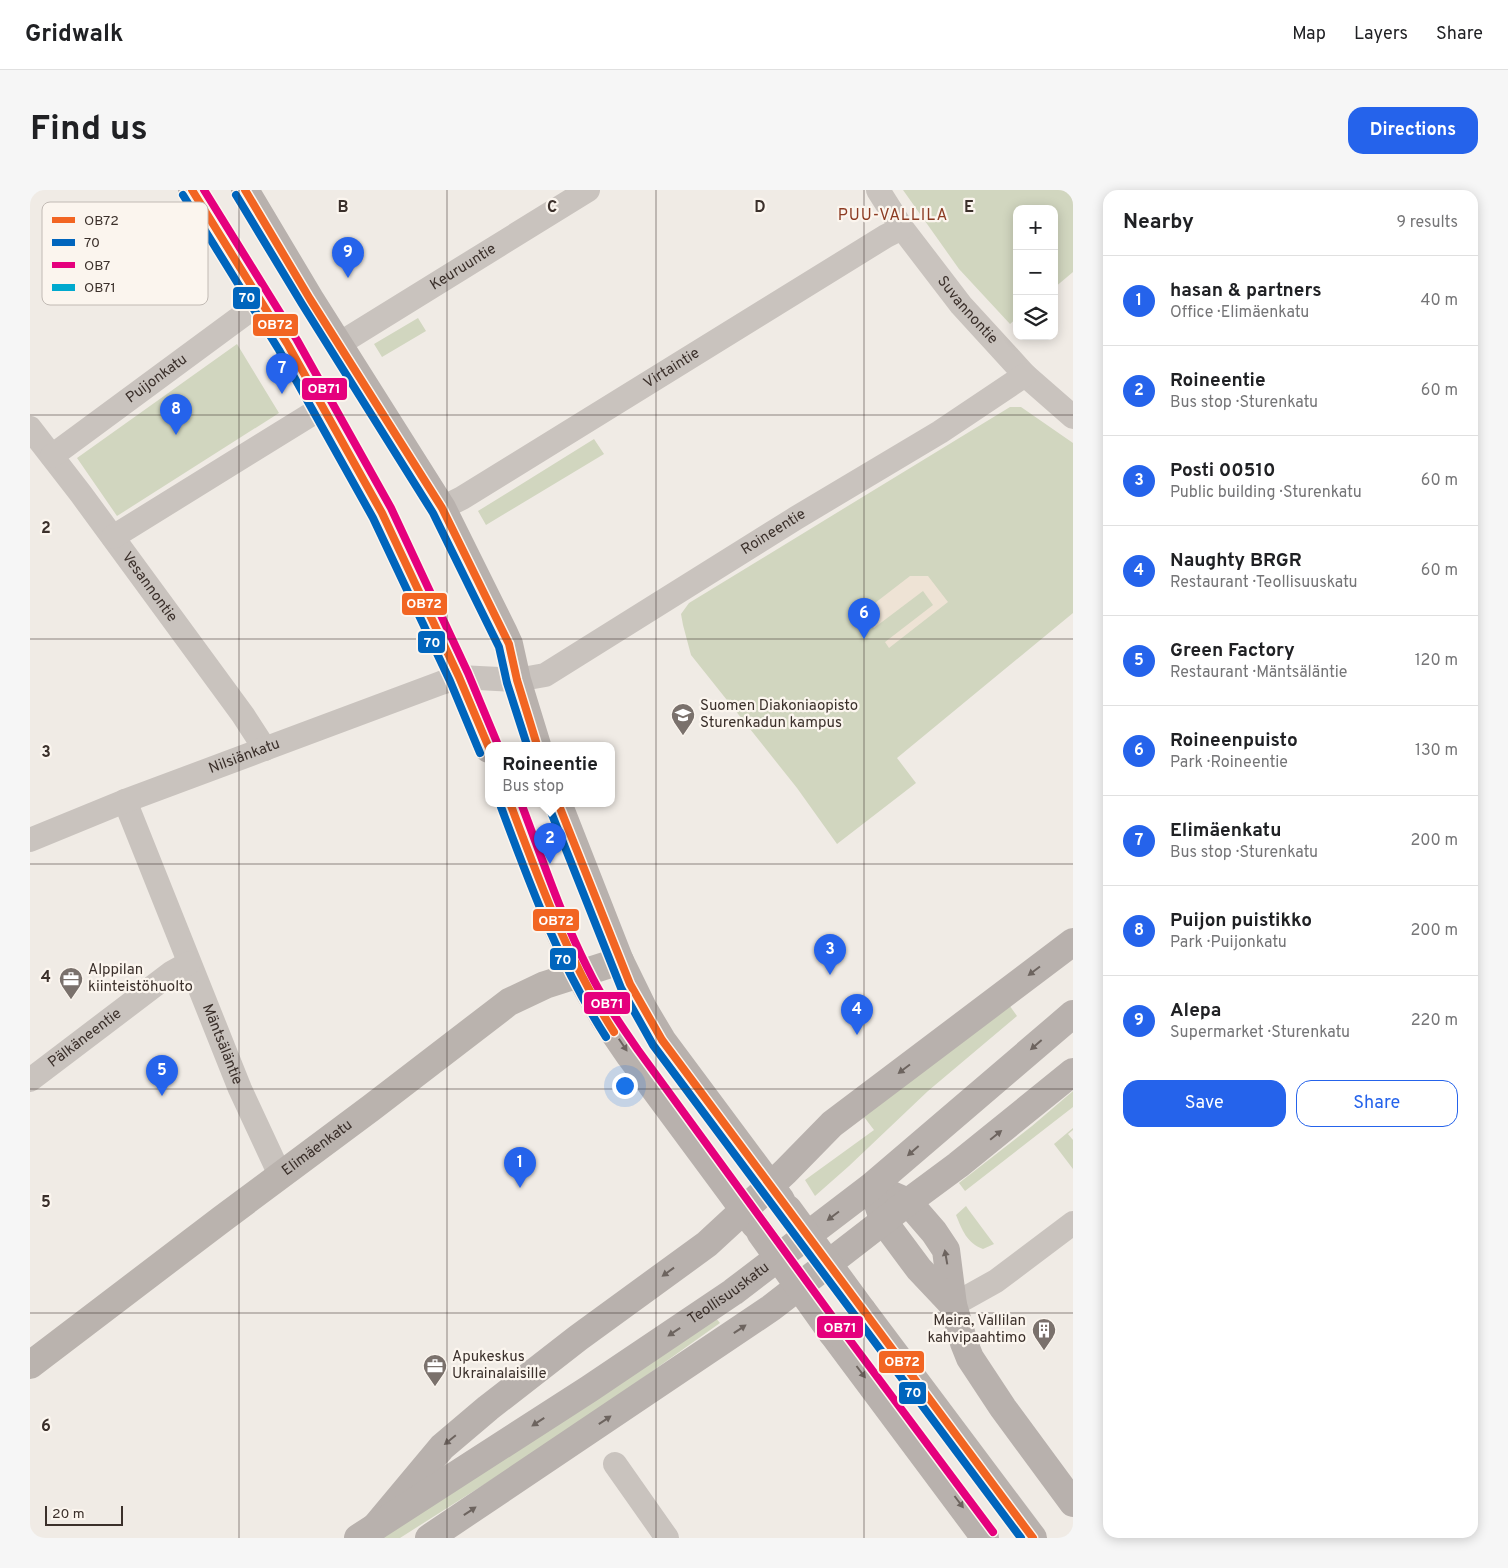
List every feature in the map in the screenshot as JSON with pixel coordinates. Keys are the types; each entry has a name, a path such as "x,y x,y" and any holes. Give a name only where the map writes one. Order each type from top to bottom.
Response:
{"main road":[{"path":"192,190 199,202"},
{"path":"245,190 310,299 442,508 509,644 517,680 536,742"},
{"path":"208,216 323,407 382,513 459,677 486,742"},
{"path":"512,807 556,924 579,974 604,1018 832,1333 985,1538"},
{"path":"560,807 620,961 643,1008 662,1040 1033,1538"},
{"path":"367,1532 442,1446 578,1338 708,1244 832,1124 1073,942"},
{"name":"Teollisuuskatu","path":"367,1532 589,1389 725,1297 872,1186 1073,1014"},
{"path":"429,1538 772,1308 958,1165 1073,1072"},
{"path":"872,1186 908,1202 934,1232 946,1250 953,1305 964,1343 977,1370 1073,1503"},
{"path":"872,1186 884,1222 919,1269 953,1305"}],"street":[{"name":"Keuruuntie","path":"339,344 588,190"},
{"name":"Suvannontie","path":"878,190 902,228 961,305 1025,375 1073,417"},
{"name":"Virtaintie","path":"442,508 462,498 886,236 902,228"},
{"name":"Puijonkatu","path":"52,456 261,302"},
{"name":"Roineentie","path":"459,677 517,680 545,675 796,518 940,432 1025,375"},
{"path":"113,537 323,407"},
{"name":"Vesannontie","path":"30,428 113,537 243,715 265,749"},
{"name":"Nilsiänkatu","path":"30,840 125,801 459,677"},
{"name":"Mäntsäläntie","path":"125,801 240,1089 280,1175"},
{"name":"Elimäenkatu","path":"30,1365 509,1002 546,985 620,961"},
{"name":"Pälkäneentie","path":"30,1080 171,973 189,963"},
{"path":"953,1305 996,1282 1073,1223"},
{"path":"615,1464 667,1538"}],"green space":[{"path":"903,190 1073,190 1073,272 1058,285 1058,205 1013,205 1013,321 1010,324 959,269"},
{"path":"418,318 426,331 382,357 374,344"},
{"path":"237,344 279,413 117,516 77,458"},
{"path":"1010,407 1021,407 1073,443 1073,613 897,758 916,783 837,844 797,788 691,655 681,614 689,603"},
{"path":"594,439 604,454 486,525 478,511"},
{"path":"1007,1002 1017,1016 928,1091 815,1196 805,1180 874,1130 861,1113"},
{"path":"1073,1091 1073,1107 965,1191 959,1183"},
{"path":"1073,1128 1068,1134 1073,1140 1073,1169 1054,1144"},
{"path":"966,1206 994,1244 983,1249 969,1240 960,1226 956,1215"},
{"path":"715,1317 720,1323 571,1429 400,1538 378,1538"}],"shaded area":[{"path":"910,576 928,576 948,602 889,648 885,642 933,605 923,591 874,628 862,613"}],"transit line":[{"name":"OB72","path":"192,190 199,202"},
{"name":"OB71","path":"204,190 297,340 391,508 468,673 497,742"},
{"name":"OB72","path":"245,190 310,299 442,508 509,644 517,680 536,742"},
{"name":"70","path":"183,195 187,202"},
{"name":"70","path":"236,195 433,513 499,647 507,683 526,742"},
{"name":"OB72","path":"208,216 288,345 382,513 459,677 486,742"},
{"name":"70","path":"208,235 279,350 373,518 450,681 480,753"},
{"name":"70","path":"501,807 547,925 574,982 606,1037"},
{"name":"OB72","path":"512,807 544,892 569,949 614,1032"},
{"name":"OB71","path":"522,807 552,887 578,949 593,980 612,1011 638,1050 840,1327 993,1532"},
{"name":"70","path":"549,807 621,988 653,1045 1021,1538"},
{"name":"OB72","path":"560,807 630,984 662,1040 1033,1538"}],"place":[{"name":"Alepa","path":"348,278"},
{"name":"Elimäenkatu","path":"282,394"},
{"name":"Puijon puistikko","path":"176,435"},
{"name":"Roineenpuisto","path":"864,639"},
{"name":"Suomen Diakoniaopisto Sturenkadun kampus","path":"683,736"},
{"name":"Roineentie","path":"550,864"},
{"name":"Posti 00510","path":"830,975"},
{"name":"Alppilan kiinteistöhuolto","path":"71,1000"},
{"name":"Naughty BRGR","path":"857,1035"},
{"name":"Green Factory","path":"162,1096"},
{"name":"hasan & partners","path":"520,1188"},
{"name":"Meira, Vallilan kahvipaahtimo","path":"1044,1351"},
{"name":"Apukeskus Ukrainalaisille","path":"435,1387"}],"district":[{"name":"PUU-VALLILA","path":"893,216"}]}
